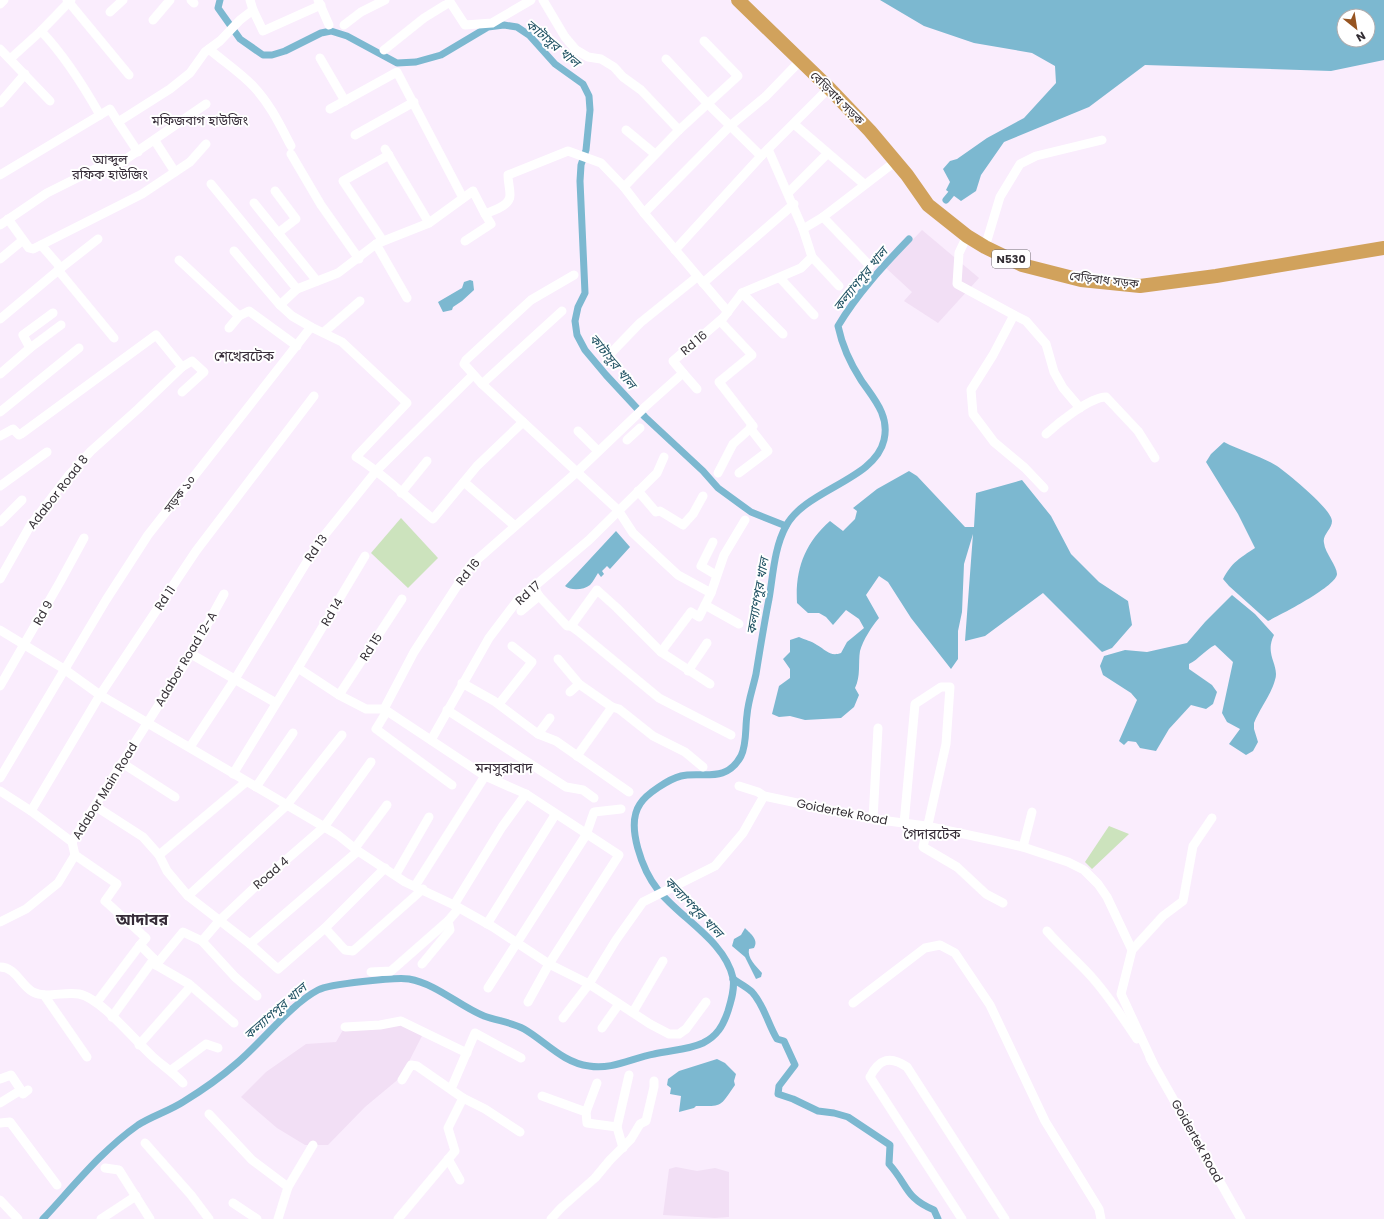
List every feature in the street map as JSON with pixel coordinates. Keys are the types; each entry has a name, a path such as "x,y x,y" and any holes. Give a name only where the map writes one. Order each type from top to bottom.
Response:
{"highway":[{"name":"বেড়িবাধ সড়ক","path":"738,0 829,88 870,131 896,161 928,205 967,236 985,247 1022,265 1081,280 1140,286 1216,276 1384,248"}],"street":[{"path":"0,4 4,0"},
{"path":"110,12 123,0"},
{"path":"153,20 170,0"},
{"path":"250,0 263,31 319,3 328,25"},
{"path":"344,25 361,12 385,0"},
{"path":"384,50 424,18 449,1 466,24 492,23 531,0"},
{"path":"543,0 565,38 576,50 588,57 601,59 614,67 641,90 679,130"},
{"path":"10,59 41,31 69,1 129,75"},
{"path":"118,122 170,89 190,73 205,52 220,41 240,20 253,10"},
{"path":"41,31 54,45 82,83 100,115"},
{"path":"624,187 679,130 738,76 704,41"},
{"path":"209,49 254,87 273,111 291,150 321,205 359,259"},
{"path":"1,51 50,101"},
{"path":"320,58 345,101"},
{"path":"666,59 707,103 761,156"},
{"path":"644,213 730,126 765,97 800,61"},
{"path":"330,110 397,72 463,198"},
{"path":"0,103 25,74"},
{"path":"675,250 761,156 829,88"},
{"path":"355,135 414,102"},
{"path":"0,225 47,193 98,167 114,168 206,104"},
{"path":"0,175 110,109 138,152"},
{"path":"794,124 827,154 864,184"},
{"path":"626,130 655,154"},
{"path":"155,140 176,172"},
{"path":"985,247 1000,197 1020,164 1036,156 1102,140"},
{"path":"8,219 30,250 142,194 190,162 206,144"},
{"path":"768,149 794,204 812,257 839,286"},
{"path":"485,214 507,204 509,200 508,175 555,154 568,151 598,161 624,187 644,213 728,312"},
{"path":"407,298 379,243 344,181 387,152 429,223"},
{"path":"788,193 827,154"},
{"path":"803,228 823,217 864,184 896,161"},
{"path":"211,184 297,288"},
{"path":"275,191 296,219 278,233"},
{"path":"280,305 297,288 338,273 379,243 429,223 473,191 491,224 465,241"},
{"path":"254,203 317,281"},
{"path":"611,353 640,322 700,280 794,204"},
{"path":"823,217 870,266"},
{"path":"967,236 959,253 957,284 1026,321 1046,344 1054,372 1063,388 1080,408"},
{"path":"0,319 98,239"},
{"path":"0,259 23,240"},
{"path":"41,245 114,338"},
{"path":"234,251 280,305 292,316 342,342 407,403 356,456 377,470 401,493 433,518 477,466 523,422"},
{"path":"783,334 742,293 801,268 812,257"},
{"path":"179,260 238,316"},
{"path":"574,275 531,300 466,360 464,364 482,384 578,471 618,510 634,533 665,564 678,575 711,593"},
{"path":"780,278 814,314"},
{"name":"Rd 16","path":"452,785 376,729 414,652 470,566 578,471 634,417 683,373 673,361 720,321 742,293"},
{"path":"324,332 360,301"},
{"path":"229,328 238,316 248,310 297,346"},
{"path":"482,384 562,311"},
{"path":"30,348 23,335 54,314"},
{"path":"1014,315 993,355 971,390 973,414 994,442 1044,488"},
{"path":"718,473 733,444 753,426 719,382 752,355 720,321"},
{"path":"0,374 30,348 61,325"},
{"name":"সড়ক ১০","path":"0,778 106,600 148,535 311,327"},
{"path":"0,436 13,429 18,434 21,434 156,335 182,367 192,361 204,372 182,392"},
{"path":"0,412 79,348"},
{"name":"Adabor Road 8","path":"0,579 38,515 69,475 182,367"},
{"path":"683,373 698,389"},
{"name":"Rd 13","path":"190,747 235,679 319,542 377,470 473,375"},
{"name":"Rd 11","path":"31,811 100,695 196,551 314,396"},
{"path":"1046,434 1064,418 1080,408 1100,398 1106,397 1138,431 1155,458"},
{"path":"627,440 640,428"},
{"path":"739,473 768,451 750,428"},
{"path":"578,431 598,451"},
{"path":"0,486 47,452"},
{"name":"Rd 17","path":"431,740 462,683 494,630 517,601 589,540 657,473 664,457"},
{"path":"401,493 427,461"},
{"path":"464,482 515,526"},
{"path":"638,491 656,512 660,511 683,525 693,514 703,496"},
{"path":"0,522 22,500"},
{"path":"661,652 690,612 699,617 711,593 716,574 724,555 746,520"},
{"name":"Rd 9","path":"0,686 84,538"},
{"path":"713,542 702,566 716,574"},
{"name":"Rd 14","path":"298,668 365,556"},
{"path":"534,588 539,596 567,626 571,626 659,698 731,735"},
{"path":"571,626 597,590 661,652 710,684"},
{"name":"Adabor Road 12-A","path":"148,723 224,594"},
{"path":"521,611 539,596"},
{"name":"Rd 15","path":"339,695 402,599"},
{"path":"705,605 740,624"},
{"path":"0,630 64,669 100,695 190,747 286,806 324,827 357,850 396,874 405,882 419,887 456,906 487,924 548,964 589,984 650,1024 669,1034 679,1034 686,1029 706,1002"},
{"path":"688,671 707,643"},
{"path":"499,704 532,662 512,646"},
{"path":"190,654 276,703"},
{"path":"558,659 579,684 612,707 619,709 654,736 685,752 703,766"},
{"path":"233,774 298,668 339,695 366,709 385,710 485,776 526,794 555,815 619,855 548,964 528,1002"},
{"path":"462,683 499,704 538,734 556,741 629,792"},
{"path":"570,692 579,684"},
{"path":"904,824 915,704 941,687 950,687 946,744 922,847 957,867 986,894 1003,903"},
{"path":"577,756 612,707"},
{"path":"447,710 566,787 583,790 594,798"},
{"path":"538,734 550,718"},
{"name":"Adabor Main Road","path":"0,922 26,909 58,883 75,855 72,842 148,723"},
{"path":"873,819 878,728"},
{"path":"256,787 293,733"},
{"path":"188,896 286,806 342,735"},
{"name":"Road 4","path":"202,941 220,920 256,886 324,827 371,762"},
{"path":"122,763 175,797"},
{"path":"325,928 345,950 353,951 419,887 485,776"},
{"path":"159,855 246,782"},
{"name":"Goidertek Road","path":"739,786 758,792 764,796 873,819 926,826 1023,847 1068,862 1084,870 1098,884 1107,897 1132,950 1121,994 1153,1063 1241,1219"},
{"path":"0,791 31,811 72,842"},
{"path":"371,972 391,971 448,921 502,827 526,794"},
{"path":"563,1018 589,984 616,940 643,902 715,866 743,833 764,796"},
{"path":"250,944 357,850 386,805"},
{"path":"95,806 143,837 159,855 167,871 188,896 250,944 278,969 325,928 385,868"},
{"path":"488,988 586,835 594,812 621,809"},
{"path":"1023,847 1032,812"},
{"path":"487,924 555,815"},
{"path":"396,874 429,817"},
{"path":"1132,950 1163,916 1183,901 1193,846 1212,818"},
{"path":"75,855 117,884 105,901 146,938 97,1002"},
{"path":"422,964 450,930 448,921"},
{"name":"Goidertek Road","path":"1047,931 1071,958 1088,972 1108,997 1153,1063"},
{"path":"112,1017 155,962 183,932 202,941 235,977 257,996"},
{"path":"853,1003 925,948 940,944 955,953 990,1005 1045,1121 1099,1209 1101,1219"},
{"path":"140,945 155,962 189,984 234,1023"},
{"path":"632,1012 663,961"},
{"path":"3,967 16,974 32,992 44,995 79,994 97,1002 139,1045 159,1063 171,1070 183,1082"},
{"path":"139,1045 191,986"},
{"path":"44,995 87,1057"},
{"path":"602,1028 619,1004"},
{"path":"345,1027 380,1025 401,1021 467,1053"},
{"path":"451,1089 475,1033 522,1058"},
{"path":"171,1070 206,1044 218,1048"},
{"path":"962,1219 870,1077 874,1068 886,1060 896,1060 907,1067 1005,1219"},
{"path":"402,1080 411,1065 417,1066 463,1098 485,1109 520,1132"},
{"path":"0,1079 11,1075 25,1090 0,1103"},
{"path":"623,1148 617,1127 628,1075"},
{"path":"551,1219 561,1208 595,1178 631,1139 640,1124 646,1121 654,1081"},
{"path":"597,1083 586,1112 586,1123 617,1127"},
{"path":"542,1096 586,1112"},
{"path":"398,1219 455,1151 448,1128 463,1098"},
{"path":"209,1114 252,1160 288,1187"},
{"path":"0,1123 10,1122 57,1185"},
{"path":"145,1143 191,1195 209,1219"},
{"path":"278,1219 288,1187 313,1145"},
{"path":"448,1159 460,1180"},
{"path":"105,1168 119,1170 150,1219"},
{"path":"101,1219 136,1196"},
{"path":"0,1200 18,1219"},
{"path":"233,1203 257,1219"}],"shaded area":[{"path":"922,230 979,278 938,323 904,301 912,292 886,268"},
{"path":"399,1023 423,1034 401,1077 365,1107 328,1145 305,1145 277,1128 241,1097 266,1072 306,1044 336,1042 343,1030"},
{"path":"676,1167 697,1171 715,1168 729,1172 729,1217 715,1218 663,1215 669,1169"}],"green space":[{"path":"401,518 438,558 408,588 371,553"},
{"path":"1109,826 1129,834 1092,869 1085,862"}],"water":[{"path":"880,0 1384,0 1384,60 1331,71 1145,65 1089,107 1004,142 981,175 976,191 961,201 946,190 950,182 943,169 950,161 957,159 987,138 1024,118 1056,83 1055,66 1032,53 974,43 924,26"},
{"path":"470,280 473,281 474,290 453,307 452,310 443,312 438,302 462,288 464,282"},
{"path":"1224,442 1277,466 1299,483 1325,508 1332,521 1324,540 1326,551 1335,567 1337,574 1335,579 1328,586 1307,600 1268,621 1223,579 1233,564 1255,548 1238,514 1206,462 1211,454"},
{"path":"909,471 917,476 965,527 974,527 976,493 1022,480 1051,516 1071,554 1099,582 1128,601 1132,625 1112,648 1102,652 1043,593 985,636 965,641 973,534 964,564 962,612 958,631 958,659 951,669 911,618 888,582 879,576 866,595 879,618 868,633 860,651 859,674 855,688 859,695 854,707 841,718 805,720 790,716 779,717 772,714 779,686 790,678 790,669 783,659 790,652 790,640 799,637 813,642 831,654 837,654 841,653 847,642 864,628 859,619 846,610 833,625 826,617 819,613 808,613 797,603 800,568 808,548 821,529 830,521 843,531 855,519 857,511 853,508 877,489"},
{"path":"616,531 630,547 610,569 607,566 602,571 604,574 601,577 598,573 590,585 584,588 574,589 565,586"},
{"path":"1232,595 1255,614 1274,635 1271,642 1271,654 1276,669 1276,675 1271,691 1254,723 1254,729 1258,742 1253,751 1246,755 1229,744 1240,729 1227,722 1222,713 1233,662 1215,645 1189,664 1189,669 1212,685 1217,692 1213,704 1206,709 1191,705 1169,729 1156,751 1140,748 1136,742 1128,741 1124,745 1119,741 1137,700 1131,693 1103,675 1100,666 1104,656 1125,650 1147,652 1187,643 1205,622"},
{"path":"745,928 754,937 756,942 754,948 749,949 749,956 752,962 762,973 761,977 756,979 745,957 732,946 734,939 741,935"},
{"path":"717,1059 725,1063 736,1074 734,1081 735,1085 726,1098 720,1104 711,1106 696,1106 694,1108 679,1112 681,1096 670,1094 671,1088 667,1085 668,1079 679,1071"}],"waterway":[{"name":"কাটাসুর খাল","path":"220,0 218,8 240,39 263,55 272,55 285,51 321,33 331,31 347,36 397,63 416,62 441,55 488,27 504,25 517,27 529,35 555,64 583,84 589,96 590,110 586,150 581,165 580,181 585,293 578,307 575,321 577,335 585,350 606,375 645,417 703,471 718,488 751,512 786,526"},
{"name":"কল্যাণপুর খাল","path":"946,200 951,194"},
{"name":"কল্যাণপুর খাল","path":"43,1219 88,1170 125,1135 143,1122 172,1108 204,1089 247,1054 297,1004 318,990 335,985 391,979 409,979 429,985 475,1012 524,1029 571,1061 589,1066 597,1067 614,1065 646,1056 691,1047 703,1043 716,1034 728,1011 732,995 733,978 728,965 712,941 667,900 652,882 642,860 635,836 634,824 636,813 640,804 647,796 670,780 681,776 713,775 721,773 735,765 741,756 746,736 746,720 749,700 756,674 774,562 779,543 786,526 796,513 808,503 868,465 878,454 884,440 885,423 883,415 853,367 844,347 838,326 845,314 862,292 909,239"},
{"path":"733,979 748,988 756,997 777,1039 784,1041 795,1065 779,1086 778,1094 793,1099 818,1111 848,1117 890,1145 889,1164 912,1196 917,1201 934,1210 938,1219"}],"district":[{"name":"মফিজবাগ হাউজিং","path":"200,120"},
{"name":"আব্দুল রফিক হাউজিং","path":"110,166"},
{"name":"শেখেরটেক","path":"244,356"},
{"name":"মনসুরাবাদ","path":"504,768"},
{"name":"গৈদারটেক","path":"932,834"},
{"name":"আদাবর","path":"142,919"}]}
